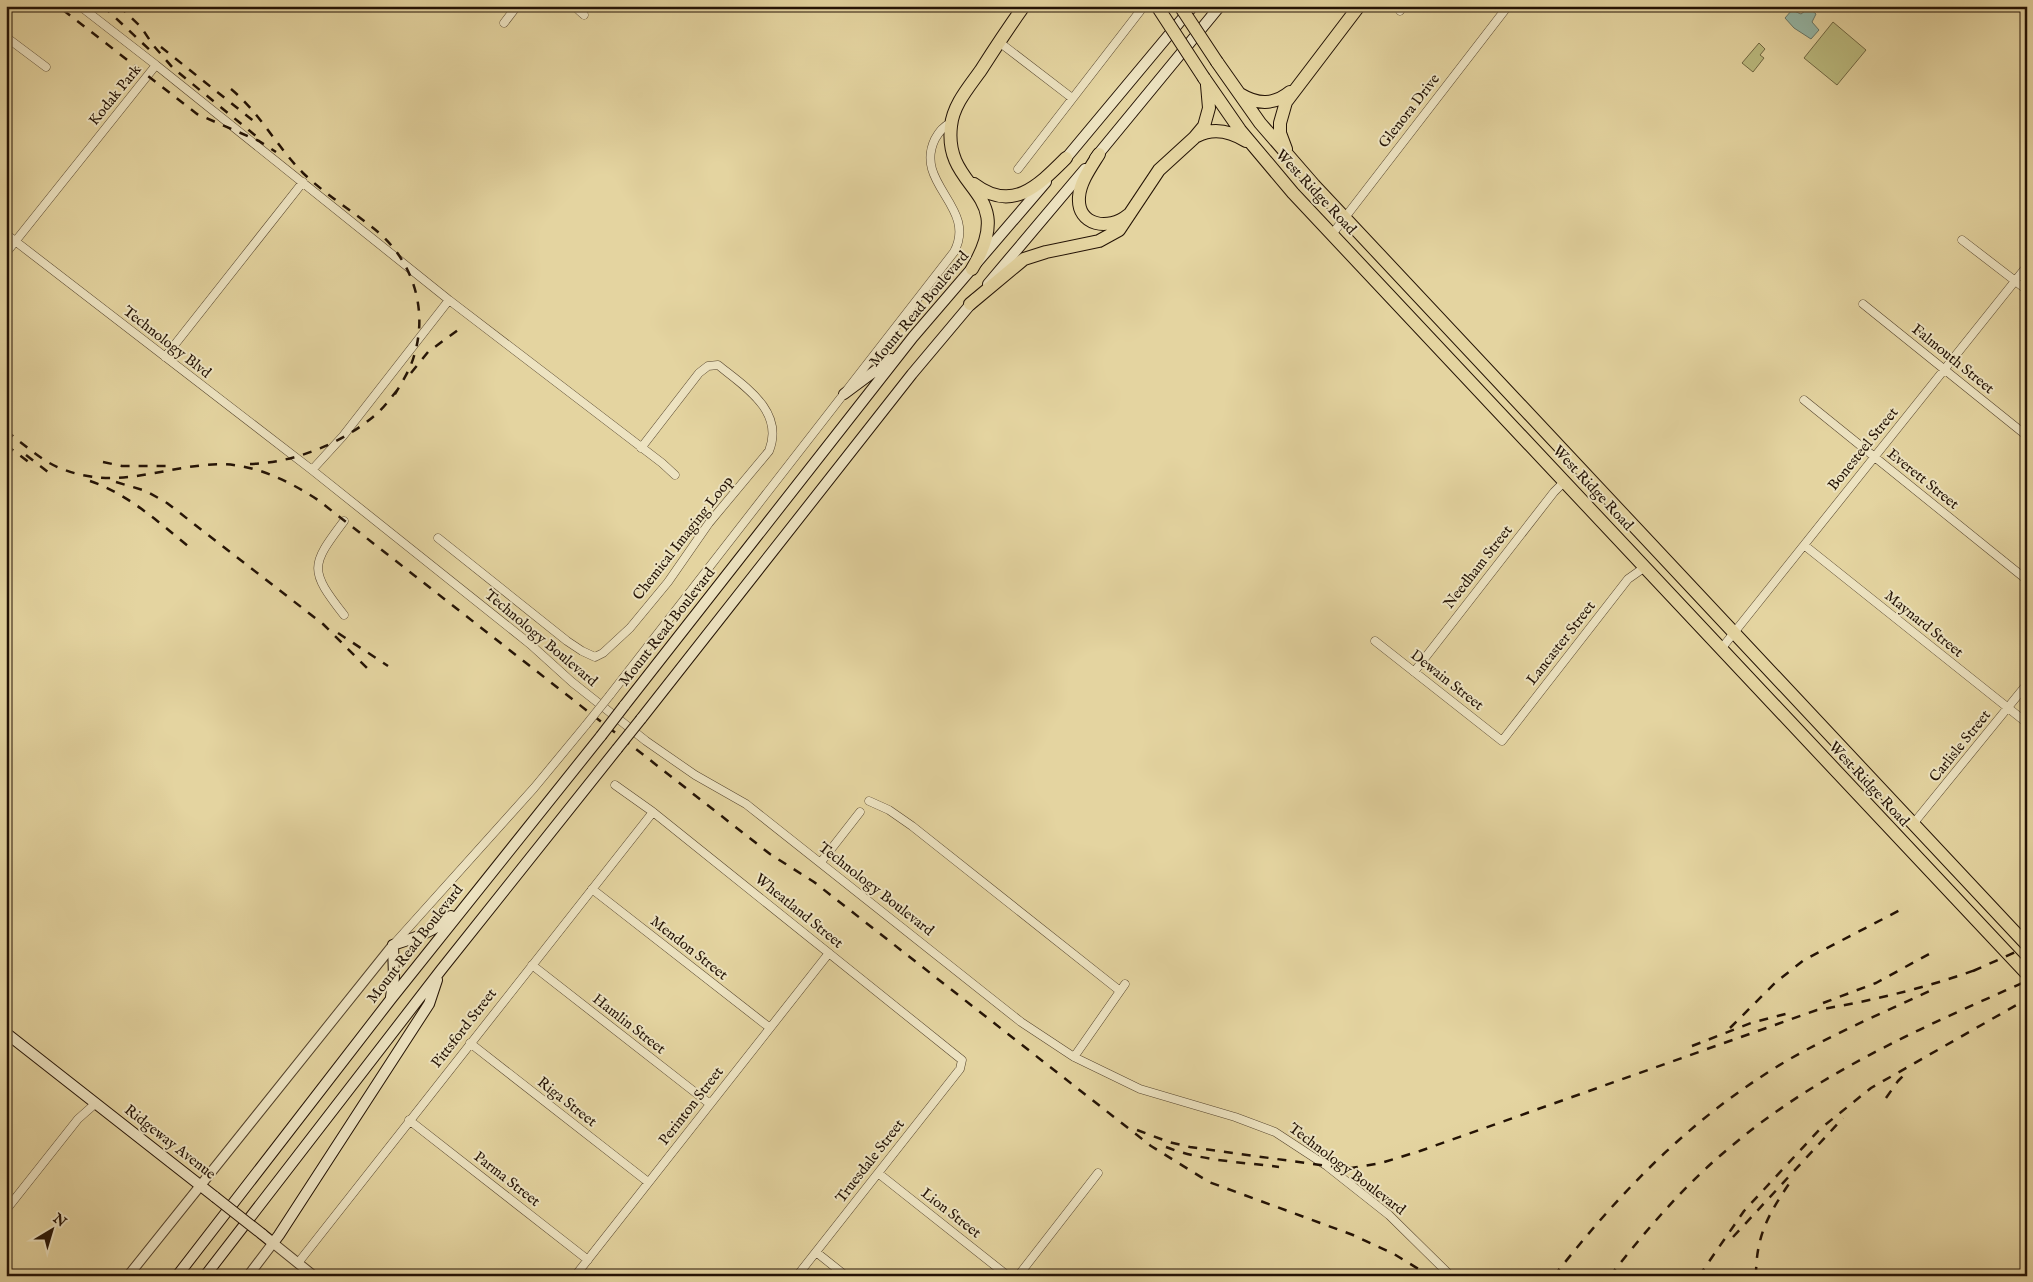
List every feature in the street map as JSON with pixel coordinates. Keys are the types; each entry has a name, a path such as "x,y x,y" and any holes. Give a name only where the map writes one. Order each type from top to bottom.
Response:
{"highway":[{"path":"972,269 986,240 989,221 984,204 963,174 952,152 951,123 959,102 1024,6"},
{"name":"West Ridge Road","path":"1156,6 1204,78 1255,149 1287,187 2027,974"},
{"name":"West Ridge Road","path":"1180,6 1236,90 1292,160 1344,218 2027,945"},
{"path":"1292,160 1282,138 1280,123 1283,107 1294,89 1359,6"},
{"path":"970,304 1024,259 1046,252 1089,244 1113,235 1122,226 1160,170 1194,138 1206,122 1209,108 1208,92 1204,78"},
{"path":"1236,90 1248,98 1266,103 1278,100 1294,89"},
{"path":"1194,138 1212,131 1224,131 1239,137 1255,149"},
{"path":"1099,154 1080,191 1079,202 1083,212 1091,221 1107,225 1120,221 1133,210"},
{"path":"963,174 976,186 991,194 1000,197 1014,196 1023,193 1037,184 1066,158"}],"main road":[{"name":"Mount Read Boulevard","path":"177,1276 391,999 624,706 913,337 1193,6"},
{"path":"205,1276 441,970 906,381 1099,154 1220,6"},
{"path":"844,394 879,368 913,337"},
{"path":"391,999 394,977 393,945 427,933 443,924 472,897"},
{"path":"273,1243 428,1004 441,970"},
{"name":"Ridgeway Avenue","path":"6,1033 273,1243"}],"street":[{"path":"80,6 156,65"},
{"path":"504,23 517,6"},
{"path":"574,6 584,15"},
{"path":"1018,169 1144,6"},
{"name":"Glenora Drive","path":"1332,233 1508,6"},
{"path":"6,36 46,67"},
{"path":"999,42 1072,98"},
{"name":"Kodak Park","path":"6,253 156,65 448,300"},
{"name":"Mount Read Boulevard","path":"128,1276 393,945 534,788 586,725 948,261 958,243 960,230 958,217 936,181 930,158 931,149 937,136 944,126 951,123"},
{"path":"165,357 302,182"},
{"name":"Technology Blvd","path":"6,234 312,470"},
{"path":"1962,240 2027,290"},
{"name":"Bonesteel Street","path":"1721,649 2027,266"},
{"path":"312,470 343,436 448,300 662,463 675,475"},
{"name":"Falmouth Street","path":"1863,304 2027,436"},
{"name":"Chemical Imaging Loop","path":"438,538 567,641 595,657 604,653 630,628 668,582 709,523 769,451 773,442 770,419 758,398 718,365 708,366 699,373 641,448"},
{"name":"Everett Street","path":"1804,400 2027,580"},
{"name":"Technology Boulevard","path":"312,470 530,644 572,682 646,741 695,775 746,804 1021,1022 1074,1057 1140,1088 1235,1117 1275,1132 1327,1166 1389,1215 1451,1276"},
{"name":"Needham Street","path":"1414,672 1548,500 1565,481"},
{"path":"344,521 322,551 317,570 323,588 344,615"},
{"name":"Maynard Street","path":"1804,545 2027,724"},
{"name":"Lancaster Street","path":"1502,741 1628,579 1645,567"},
{"name":"Dewain Street","path":"1375,641 1502,741"},
{"name":"Carlisle Street","path":"1913,824 2027,684"},
{"name":"Wheatland Street","path":"615,785 653,812 957,1055 962,1063"},
{"path":"869,801 889,810 912,826 1123,987 1074,1057"},
{"name":"Pittsford Street","path":"298,1263 653,812"},
{"path":"821,862 860,812"},
{"name":"Mendon Street","path":"592,889 770,1028"},
{"name":"Perinton Street","path":"575,1276 829,953"},
{"name":"Hamlin Street","path":"532,965 710,1104"},
{"name":"Riga Street","path":"470,1043 648,1182"},
{"name":"Truesdale Street","path":"797,1276 960,1069 962,1063"},
{"path":"6,1210 78,1119 96,1103"},
{"name":"Parma Street","path":"409,1120 588,1260"},
{"name":"Lion Street","path":"878,1173 1008,1276"},
{"path":"1018,1276 1098,1173"},
{"path":"248,1276 273,1243"},
{"name":"Ridgeway Avenue","path":"273,1243 314,1276"},
{"path":"816,1252 846,1276"}],"green space":[{"path":"1833,22 1866,50 1837,85 1804,58"},
{"path":"1759,43 1765,49 1760,55 1764,58 1753,72 1742,63"}],"shaded area":[{"path":"1809,8 1816,14 1812,22 1819,30 1811,39 1794,28 1785,18 1792,10 1801,14"}],"railway":[{"path":"103,6 153,53"},
{"path":"119,6 141,27 153,45 173,68 256,136"},
{"path":"63,10 197,114 259,141 276,152"},
{"path":"161,47 256,123"},
{"path":"231,89 260,119 303,173 378,232 401,258 415,289 419,322 414,356 406,376 395,394"},
{"path":"411,373 428,352 462,327"},
{"path":"250,464 266,463 299,456 346,436 373,417 398,389"},
{"path":"6,431 47,462 81,475 117,478 186,467 221,464 236,465 264,472 305,492 318,500 770,854 814,882 1151,1146 1209,1182 1353,1235 1394,1254 1430,1276"},
{"path":"6,445 30,463"},
{"path":"26,455 53,476"},
{"path":"103,462 122,466 166,466"},
{"path":"90,481 104,486 130,501 188,546"},
{"path":"116,482 146,491 167,503 323,624 368,669"},
{"path":"338,633 388,666"},
{"path":"1730,1028 1776,982 1804,960 1904,908"},
{"path":"1973,971 2027,947"},
{"path":"1823,1003 1876,983 1929,954"},
{"path":"1137,1130 1169,1142 1190,1147 1327,1166 1351,1168 1381,1163 1420,1151 1817,1010 1898,993 1978,969"},
{"path":"1610,1276 1638,1241 1684,1190 1734,1144 1767,1118 1802,1094 1875,1052 1950,1015 2027,981"},
{"path":"1554,1276 1631,1186 1687,1133 1717,1108 1783,1063 1820,1042 1936,988"},
{"path":"1699,1276 1744,1211 1820,1129 1871,1088 2027,999"},
{"path":"1692,1046 1751,1023 1789,1013"},
{"path":"1886,1098 1907,1072"},
{"path":"1733,1237 1843,1118"},
{"path":"1166,1147 1207,1158 1279,1167"},
{"path":"1756,1276 1758,1248 1765,1225 1791,1181"}]}
